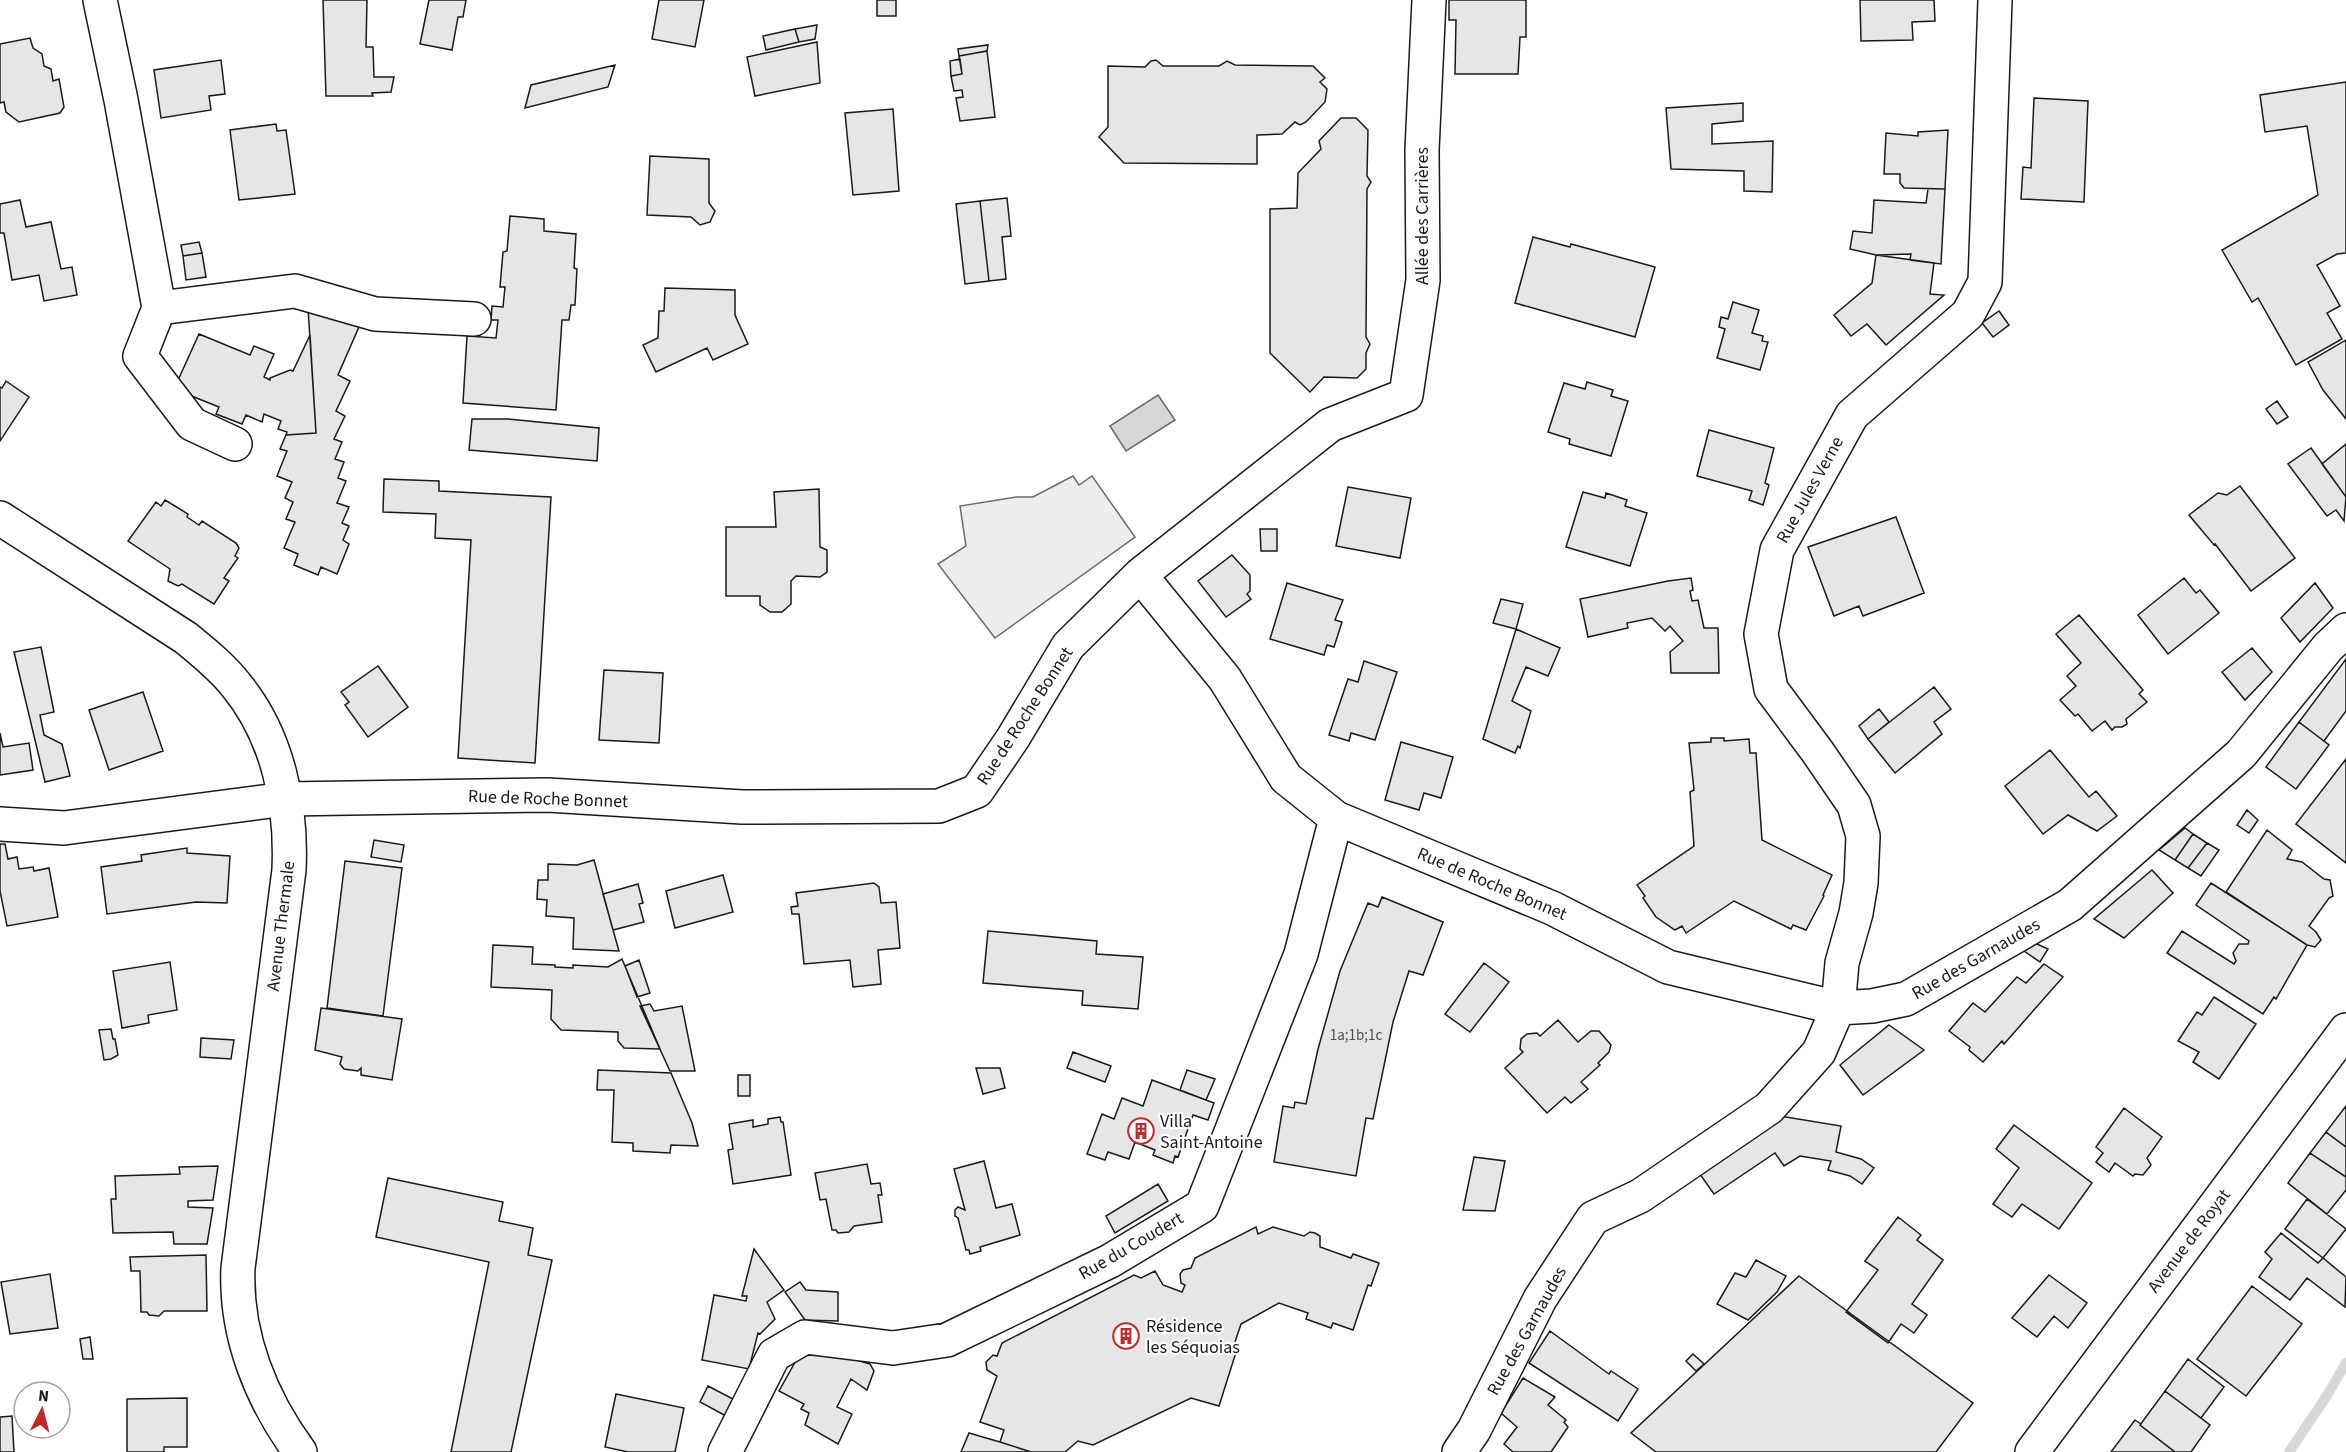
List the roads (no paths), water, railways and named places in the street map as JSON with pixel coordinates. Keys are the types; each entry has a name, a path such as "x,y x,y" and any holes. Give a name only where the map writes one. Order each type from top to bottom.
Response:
{"street":[{"path":"100,0 121,100 159,308 140,356 192,424 235,444"},
{"name":"Allée des Carrières","path":"1140,575 1330,425 1406,395 1424,280 1422,150 1429,0"},
{"name":"Rue Jules Verne","path":"1838,1008 1842,963 1856,913 1861,883 1863,836 1854,805 1771,689 1761,634 1777,550 1852,415 1968,314 1985,282 1995,0"},
{"path":"159,308 295,291 375,314 474,319"},
{"name":"Avenue Thermale","path":"0,518 186,638 210,658 236,684 256,713 272,746 286,799 290,831 290,870 238,1268 237,1293 251,1360 278,1418 300,1452"},
{"name":"Rue de Roche Bonnet","path":"0,824 64,828 286,799 548,795 742,807 939,806 977,791 1068,646 1140,575 1225,679 1286,778 1336,818 1552,908 1668,967 1838,1008"},
{"name":"Rue des Garnaudes","path":"1459,1452 1474,1430 1540,1299 1593,1218 1640,1196 1768,1108 1819,1052 1838,1008 1872,1006 1906,999 2070,905 2241,754 2328,647 2346,630"},
{"name":"Rue du Coudert","path":"725,1452 774,1355 805,1337 893,1348 947,1340 1110,1261 1202,1206 1301,954 1336,818"},
{"name":"Avenue de Royat","path":"2032,1452 2346,1030"}],"waterway":[{"path":"2289,1452 2346,1363"}],"place":[{"name":"Villa Saint-Antoine","path":"1141,1131"},
{"name":"Résidence les Séquoias","path":"1126,1336"}]}
